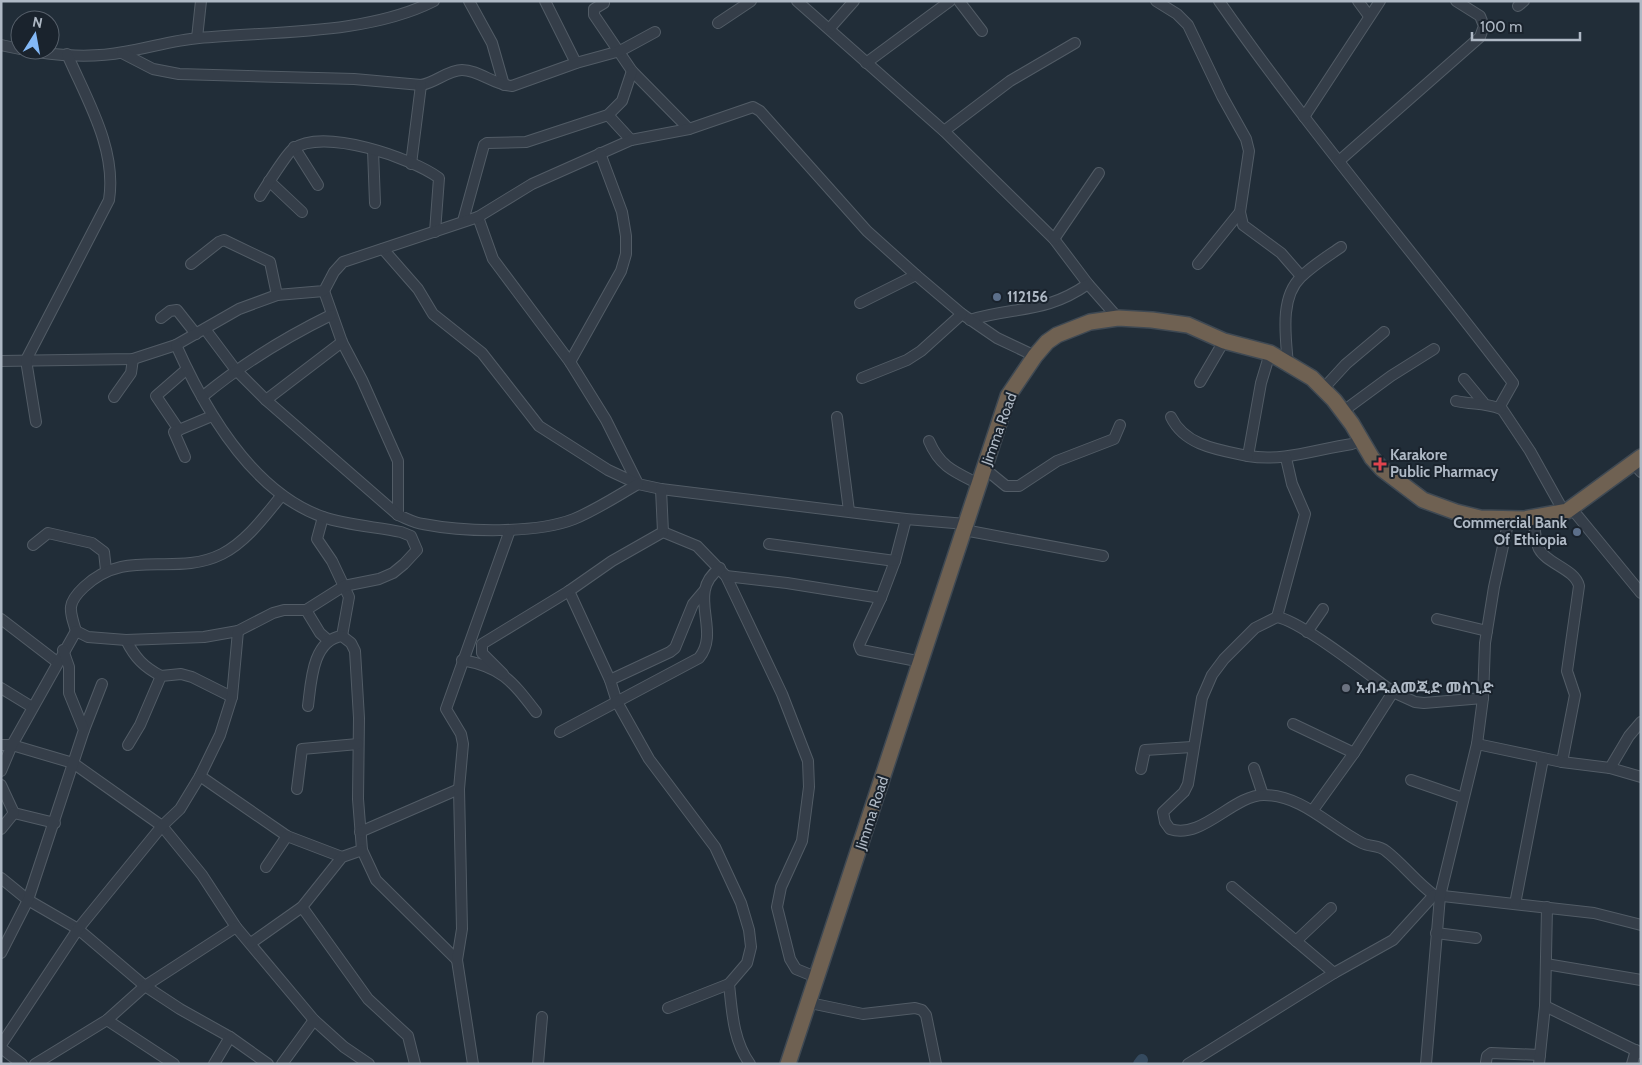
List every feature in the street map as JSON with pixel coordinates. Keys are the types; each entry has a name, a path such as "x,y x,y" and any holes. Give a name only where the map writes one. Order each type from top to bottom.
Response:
{"highway":[{"name":"Jimma Road","path":"788,1064 810,1003 1008,396 1035,356 1047,342 1057,335 1090,322 1118,318 1188,325 1224,341 1270,353 1312,378 1323,389 1342,412 1382,469 1424,500 1442,508 1480,518 1533,518 1568,510 1638,464"}],"street":[{"path":"197,38 201,1"},
{"path":"60,53 122,53 197,38 319,30 394,17 434,1"},
{"path":"469,1 492,43 504,86"},
{"path":"545,1 576,63"},
{"path":"718,23 751,1"},
{"path":"797,1 830,28 866,63 944,131 1054,238 1088,284 1118,318"},
{"path":"830,28 854,1"},
{"path":"866,63 950,1"},
{"path":"959,1 982,31"},
{"path":"1156,1 1177,14 1188,25 1222,96 1246,139 1249,150 1240,212 1243,225 1281,253 1301,276"},
{"path":"1219,1 1304,117 1451,302 1512,383 1500,402 1501,409 1568,510 1641,593"},
{"path":"1358,1 1369,16"},
{"path":"1304,117 1380,1"},
{"path":"1338,161 1480,37 1484,26 1480,16 1456,1"},
{"path":"604,2 594,9 593,12 632,71 689,129"},
{"path":"122,53 153,69 179,74 354,79 421,85 430,84 455,71 462,70 504,86 512,86 576,63 620,51 655,32"},
{"path":"944,131 1010,81 1074,43"},
{"path":"36,422 26,360 109,200 112,184 105,145 68,54"},
{"path":"463,221 484,145 487,143 526,142 608,116 622,101 632,71"},
{"path":"411,164 421,85"},
{"path":"398,515 398,461 362,380 342,342 324,291 338,266 343,262 436,232 478,216 532,184 631,140 689,129 748,108 756,108 867,232 916,275 966,317 1004,343 1035,356"},
{"path":"608,116 631,140"},
{"path":"260,196 294,147 308,142 325,140 344,141 411,164 440,180 436,232"},
{"path":"294,147 318,184"},
{"path":"373,150 375,203"},
{"path":"570,362 621,272 626,254 626,236 622,212 600,153"},
{"path":"1054,238 1099,173"},
{"path":"269,181 302,212"},
{"path":"1198,264 1240,212"},
{"path":"478,216 493,259 570,362 606,420 638,484"},
{"path":"191,264 219,242 229,241 270,262 277,295"},
{"path":"1288,365 1285,324 1291,292 1301,276 1341,247"},
{"path":"383,249 418,289 433,314 482,353 538,426 608,470 638,484 661,489 965,527 1103,556"},
{"path":"860,303 916,275"},
{"path":"862,378 907,360 966,317 1056,303 1088,284"},
{"path":"1,361 133,359 176,345 240,309 277,295 324,291"},
{"path":"161,318 170,311 177,310 200,331 266,400 398,515 422,524 510,530 552,526 575,518 638,484"},
{"path":"202,396 235,369 282,339 331,315"},
{"path":"1323,389 1346,364 1384,332"},
{"path":"1200,382 1224,341"},
{"path":"266,400 342,342"},
{"path":"76,631 88,637 126,640 204,637 238,630 273,613 284,610 306,610 344,586 379,579 393,573 417,550 411,536 401,532 323,517 282,495 260,478 212,416 176,345"},
{"path":"1342,412 1391,376 1434,349"},
{"path":"1248,456 1261,383 1270,353"},
{"path":"114,397 131,374 133,359"},
{"path":"179,430 156,396 187,369"},
{"path":"1464,379 1483,402"},
{"path":"1456,401 1468,403 1483,402 1501,409"},
{"path":"185,457 174,434 212,416"},
{"path":"837,417 849,511"},
{"path":"1171,417 1179,430 1194,442 1212,448 1267,459 1286,458 1352,444 1360,440"},
{"path":"984,468 1006,486 1019,486 1057,461 1114,439 1120,425"},
{"path":"929,441 938,460 953,471 979,484"},
{"path":"1277,617 1305,514 1292,484 1286,458"},
{"path":"661,489 663,532"},
{"path":"1,771 7,745 32,707 56,662 76,631 70,606 74,597 106,570 130,564 189,564 222,554 240,543 256,527 282,495"},
{"path":"323,517 317,539 344,586 349,603 342,636"},
{"path":"1533,518 1539,549 1574,577 1579,586 1567,671 1575,696 1562,762"},
{"path":"906,519 894,561 880,598 859,642 861,650 922,662"},
{"path":"1426,1064 1437,896 1477,744 1483,698 1487,631 1510,519"},
{"path":"473,1064 457,960 462,929 459,789 463,744 461,734 446,709 510,530"},
{"path":"663,532 697,546 723,572 782,694 808,761 809,787 802,841 781,887 778,907 786,949 793,964 796,969 818,978"},
{"path":"536,712 482,653 482,644 569,591 612,561 663,532"},
{"path":"34,545 48,534 92,543 104,552 106,570"},
{"path":"769,544 894,561"},
{"path":"610,680 675,648 693,604 704,591 710,578 723,572 880,598"},
{"path":"569,591 610,680 617,702 649,759 715,847 741,902 751,947 747,963 729,984 668,1008"},
{"path":"560,732 699,658 704,652 707,638 704,591"},
{"path":"1307,632 1323,609"},
{"path":"306,610 320,633 329,641"},
{"path":"1483,698 1424,703 1415,702 1393,692 1288,620 1277,617 1255,628 1212,675 1202,698 1192,748 1191,774 1188,784 1184,792 1164,812 1165,822 1170,829 1188,830 1215,819 1238,802 1264,795 1291,801 1312,810 1361,842 1384,849 1418,883 1437,896 1547,906 1594,913 1641,925"},
{"path":"1,619 56,662"},
{"path":"1437,619 1487,631"},
{"path":"22,1064 1,1047 78,929 162,826 180,809 200,776 220,735 232,697 238,630"},
{"path":"308,706 314,666 329,641 342,636"},
{"path":"342,636 351,643 354,651 362,850 376,880 457,960"},
{"path":"126,640 136,658 146,668 161,676 181,674 192,677 232,697"},
{"path":"63,650 69,667 69,693 84,730"},
{"path":"462,660 484,664 503,674"},
{"path":"128,745 140,725 161,676"},
{"path":"2,950 28,900 84,730 102,684"},
{"path":"1,688 32,707"},
{"path":"1312,810 1354,753 1393,692"},
{"path":"1610,768 1629,736 1641,722"},
{"path":"1293,724 1354,753"},
{"path":"297,789 302,749 358,744"},
{"path":"1477,744 1543,759 1610,768 1641,777"},
{"path":"7,745 73,763 162,826 202,875 236,927 314,1020 344,1048 369,1064"},
{"path":"1141,769 1145,750 1192,748"},
{"path":"1515,904 1543,759"},
{"path":"1254,768 1264,795"},
{"path":"200,776 288,836 342,857"},
{"path":"1411,780 1463,798"},
{"path":"1,785 14,813"},
{"path":"360,832 459,789"},
{"path":"14,813 55,822"},
{"path":"1,829 14,813"},
{"path":"266,867 288,836"},
{"path":"251,943 302,906 342,857 362,850"},
{"path":"1,878 28,900 78,929 145,986 180,1010 230,1037 268,1064"},
{"path":"1232,888 1334,973"},
{"path":"1188,1064 1334,973 1393,940 1437,896"},
{"path":"302,906 368,999 408,1036 414,1064"},
{"path":"1486,1062 1487,1056 1491,1053 1539,1059 1545,1006 1547,906"},
{"path":"1296,941 1330,908"},
{"path":"35,1064 107,1020 145,986 236,927"},
{"path":"1436,933 1476,938"},
{"path":"1546,964 1641,980"},
{"path":"729,984 735,1032 740,1049 750,1064"},
{"path":"810,1003 856,1013 915,1008 922,1010 926,1015 936,1064"},
{"path":"1545,1006 1638,1051 1632,1064"},
{"path":"538,1064 542,1017"},
{"path":"107,1020 174,1064"},
{"path":"282,1063 314,1020"},
{"path":"214,1064 230,1037"}],"waterway":[{"path":"1139,1064 1142,1060"}],"place":[{"name":"112156","path":"997,297"},
{"name":"Karakore Public Pharmacy","path":"1380,464"},
{"name":"Commercial Bank Of Ethiopia","path":"1577,532"},
{"name":"አብዱልመጂድ መስጊድ","path":"1346,688"}]}
